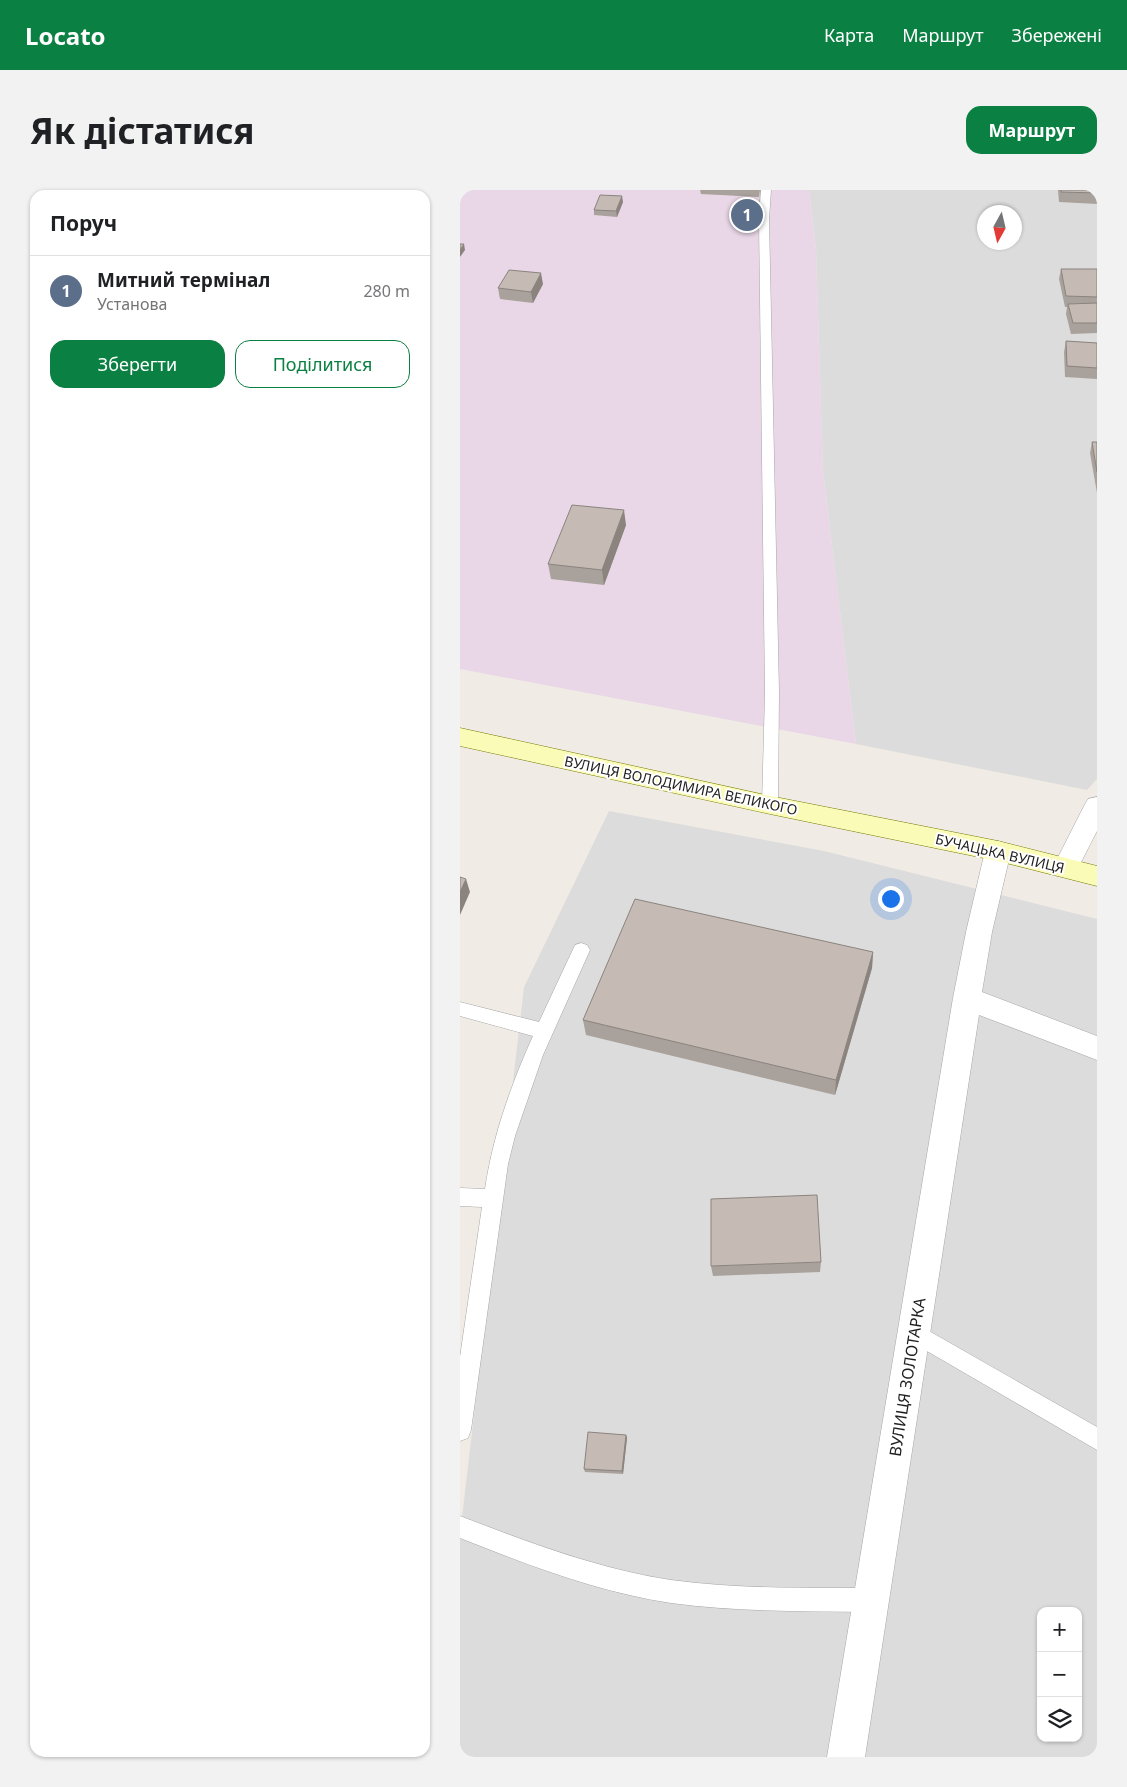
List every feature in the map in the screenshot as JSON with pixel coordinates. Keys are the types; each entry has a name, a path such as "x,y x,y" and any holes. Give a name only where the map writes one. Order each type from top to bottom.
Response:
{"main road":[{"name":"ВУЛИЦЯ ВОЛОДИМИРА ВЕЛИКОГО","path":"460,737 770,805 902,831"},
{"name":"БУЧАЦЬКА ВУЛИЦЯ","path":"902,831 998,851 1097,876"}],"street":[{"path":"1066,867 1097,806"},
{"name":"ВУЛИЦЯ ЗОЛОТАРКА","path":"846,1757 967,998 998,851"},
{"path":"967,998 1097,1048"}],"lane":[{"path":"766,190 765,273 772,763 770,805"},
{"path":"460,1430 505,1134 516,1097 543,1031 581,950"},
{"path":"460,1009 543,1031"},
{"path":"460,1197 494,1198"},
{"path":"915,1333 1097,1439"},
{"path":"460,1527 547,1561 586,1573 668,1591 706,1596 872,1600"}],"shaded area":[{"path":"460,190 809,190 816,250 823,472 856,744 460,669"},
{"path":"809,190 1097,190 1097,779 1087,790 856,744 823,472 816,250"},
{"path":"609,811 824,851 1097,919 1097,1757 460,1757 460,1535 524,987"}],"building":[{"path":"1061,190 1097,190 1097,193 1061,192"},
{"path":"600,195 622,196 616,211 594,210"},
{"path":"1061,269 1097,269 1097,297 1066,296"},
{"path":"509,270 541,273 531,292 498,288"},
{"path":"1097,303 1097,323 1073,323 1068,304"},
{"path":"1066,341 1097,343 1097,368 1067,366"},
{"path":"1092,442 1097,442 1097,472"},
{"path":"572,505 624,510 602,570 548,564"},
{"path":"460,877 466,879 460,892"},
{"path":"635,899 873,952 836,1080 583,1020"},
{"path":"817,1195 821,1262 711,1266 711,1199"},
{"path":"588,1432 626,1435 622,1471 584,1469"}],"place":[{"name":"Митний термінал","path":"747,215"}]}
